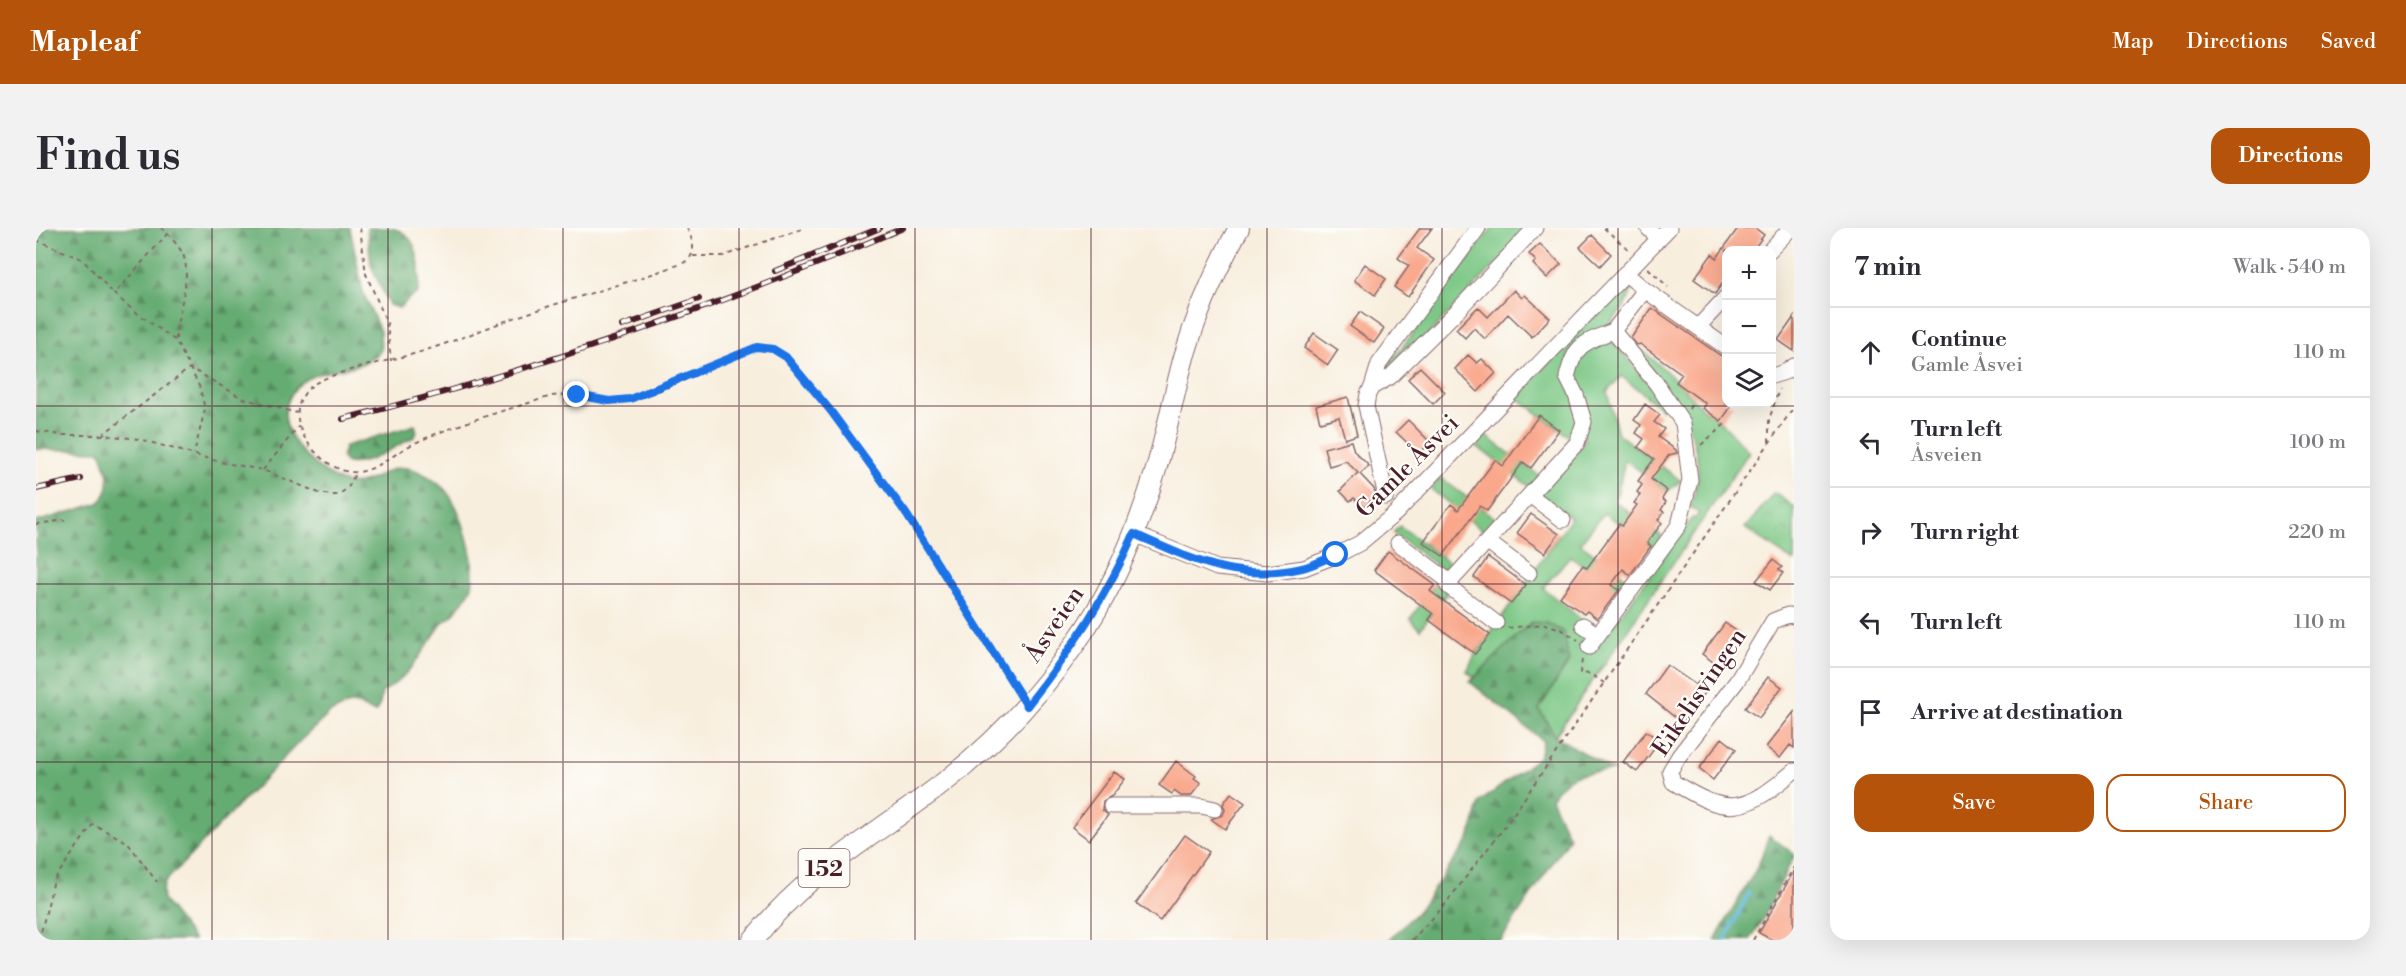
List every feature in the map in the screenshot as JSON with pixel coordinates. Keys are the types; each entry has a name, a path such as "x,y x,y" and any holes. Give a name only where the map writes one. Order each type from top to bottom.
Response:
{"main road":[{"name":"Åsveien","path":"753,940 793,894 819,871 938,787 973,759 1027,706 1076,643 1096,611 1134,534 1155,474 1194,327 1209,287 1239,228"}],"street":[{"name":"Gamle Åsvei","path":"1386,497 1366,406 1368,394 1379,364 1478,228"},
{"path":"1372,387 1390,377 1457,311 1535,228"},
{"path":"1774,246 1791,228"},
{"name":"Gamle Åsvei","path":"1134,534 1216,568 1267,573 1304,568 1360,543 1412,497 1639,259 1659,232"},
{"path":"1625,273 1645,290 1722,344"},
{"path":"1450,582 1577,443 1584,422 1576,395 1567,377 1572,358 1581,345 1613,331 1645,290"},
{"path":"1698,327 1723,300"},
{"path":"1583,625 1593,641 1679,525 1690,480 1683,423 1656,383 1613,331"},
{"path":"1531,496 1563,520"},
{"path":"1488,542 1529,573"},
{"name":"Gamle Åsvei","path":"1398,543 1450,582 1448,586 1496,624"},
{"name":"Eikelisvingen","path":"1794,616 1788,615 1773,621 1737,681 1678,756 1670,771 1673,782 1696,797 1721,806 1745,804 1764,796 1794,771"},
{"path":"1111,806 1201,806 1215,809"}],"path":[{"path":"162,228 182,252 184,261 185,290 176,325 176,341"},
{"path":"360,228 366,274 387,322 391,361"},
{"path":"687,228 694,248 687,262 529,312 425,351 334,376 314,384 302,397 297,413 299,426 312,449 339,468 356,472 367,469 416,442 552,396 570,394 609,401 630,399 757,347 773,349 786,357 804,376 905,512 1027,706"},
{"path":"692,256 723,256 805,228"},
{"path":"1604,228 1672,291"},
{"path":"114,294 168,233"},
{"path":"36,240 82,259 114,294 176,341 200,388 205,410 194,454"},
{"path":"190,368 242,398 297,413"},
{"path":"102,435 190,368"},
{"path":"1769,442 1769,420 1784,371"},
{"path":"1412,940 1443,907 1506,825 1794,407"},
{"path":"1687,456 1725,424"},
{"path":"263,470 299,426"},
{"path":"36,431 139,440 237,466 263,470 319,493 332,495 338,495 348,488 356,472"},
{"path":"36,524 65,520"},
{"path":"1496,624 1510,628 1545,624 1593,641 1582,659 1580,673 1591,674 1604,683"},
{"path":"39,940 54,880 93,824 127,842 157,882"},
{"path":"1753,940 1794,867"}],"green space":[{"path":"36,228 350,228 363,292 380,331 381,350 371,359 359,365 316,375 303,381 293,392 286,408 289,431 296,443 315,464 326,473 348,483 369,481 394,469 404,468 415,470 429,477 452,499 467,537 473,576 468,594 453,614 444,621 409,670 382,692 380,704 375,713 359,705 349,704 330,713 300,741 165,882 162,891 163,900 194,940 36,940 36,522 99,503 107,490 108,478 100,451 36,449"},
{"path":"367,228 391,228 401,231 414,245 419,264 418,293 399,308 389,305 371,266"},
{"path":"1492,228 1531,228 1389,375 1384,371"},
{"path":"1623,286 1629,286 1632,289 1628,300 1615,319 1568,352 1577,416 1572,439 1516,397"},
{"path":"1611,339 1666,404 1662,409 1621,376 1607,392 1618,434 1681,481 1667,491 1625,460 1614,501 1662,536 1654,548 1604,513 1580,543 1632,582 1622,594 1570,556 1543,588 1582,620 1593,652 1692,518 1695,519 1699,513 1691,507 1698,470 1691,433 1674,400 1629,340 1727,428 1749,452 1555,736 1539,709 1569,661 1531,622 1474,678 1467,671 1475,655 1571,518 1540,494 1585,441 1574,376 1585,348"},
{"path":"415,425 417,432 414,437 371,459 345,463 342,457 345,446"},
{"path":"1481,432 1540,476 1530,487 1471,442"},
{"path":"1441,478 1500,522 1488,535 1431,489"},
{"path":"1774,493 1794,507 1794,562 1745,528"},
{"path":"1400,526 1458,569 1451,576 1393,533"},
{"path":"1437,582 1447,593 1420,629 1410,619"},
{"path":"1531,622 1547,623 1563,632 1569,661 1539,709 1555,736 1613,771 1577,775 1565,782 1551,798 1569,838 1501,940 1389,940 1418,911 1469,840 1480,802 1539,757 1543,741 1470,682"},
{"path":"1769,835 1794,856 1762,921 1750,940 1715,940 1758,866"}],"building":[{"path":"1420,228 1432,228 1417,248 1434,260 1408,297 1394,287 1409,266 1398,258"},
{"path":"1738,228 1755,228 1764,235 1756,246 1725,246"},
{"path":"1592,235 1611,254 1600,266 1580,247"},
{"path":"1540,244 1561,264 1547,278 1533,264 1536,261 1529,254"},
{"path":"1722,251 1722,284 1715,294 1694,279 1712,254 1717,258"},
{"path":"1365,264 1386,279 1375,295 1354,280"},
{"path":"1514,290 1522,298 1525,295 1550,318 1532,337 1508,314 1485,339 1474,328 1465,338 1456,329 1478,307 1488,317"},
{"path":"1652,308 1722,356 1722,408 1730,408 1721,421 1703,408 1706,404 1676,382 1682,374 1640,344 1637,345 1631,338"},
{"path":"1360,312 1384,329 1374,343 1350,326"},
{"path":"1794,317 1794,351 1778,340"},
{"path":"1314,333 1338,350 1328,365 1304,348"},
{"path":"1468,355 1477,363 1482,359 1496,373 1478,392 1455,369"},
{"path":"1420,367 1445,392 1433,404 1408,379"},
{"path":"1348,397 1357,435 1345,439 1339,417 1320,422 1316,406"},
{"path":"1645,404 1660,415 1654,422 1664,429 1658,437 1677,453 1669,455 1651,479 1667,491 1662,499 1666,502 1661,510 1664,512 1658,520 1662,523 1647,543 1651,546 1630,575 1623,569 1611,585 1619,590 1597,619 1587,611 1584,614 1560,597 1583,565 1587,568 1619,524 1622,526 1637,505 1634,503 1640,495 1637,492 1642,485 1638,481 1654,459 1638,447 1644,439 1636,433 1641,425 1634,420"},
{"path":"1539,415 1559,430 1531,468 1523,462 1487,511 1480,506 1443,556 1423,542 1451,504 1458,510 1495,460 1503,466"},
{"path":"1408,420 1430,442 1419,454 1396,432"},
{"path":"1351,441 1354,451 1369,466 1360,474 1374,489 1376,495 1364,507 1354,498 1350,501 1340,491 1358,473 1346,461 1329,466 1324,448"},
{"path":"1531,514 1559,534 1545,553 1517,533"},
{"path":"1388,551 1435,585 1430,591 1490,635 1475,654 1429,620 1433,614 1374,570"},
{"path":"1488,557 1526,585 1511,604 1474,577"},
{"path":"1773,560 1782,567 1779,570 1783,573 1770,590 1756,581"},
{"path":"1725,623 1739,633 1716,664 1702,654"},
{"path":"1667,665 1696,685 1698,682 1708,689 1682,723 1646,694"},
{"path":"1768,677 1782,687 1759,718 1745,708"},
{"path":"1794,712 1794,748 1790,745 1780,758 1766,747"},
{"path":"1646,731 1660,741 1637,772 1623,762"},
{"path":"1722,738 1736,749 1713,780 1699,769"},
{"path":"1176,761 1196,776 1194,778 1201,783 1191,796 1181,796 1174,791 1172,794 1159,785"},
{"path":"1114,772 1125,779 1112,796 1103,801 1102,810 1108,815 1089,840 1072,827"},
{"path":"1231,793 1245,803 1225,829 1211,819 1223,815 1225,810 1223,804"},
{"path":"1185,835 1209,852 1160,921 1136,903"},
{"path":"1794,871 1794,940 1772,940 1759,933"}],"waterway":[{"path":"1725,940 1749,893"}],"railway":[{"path":"775,271 880,228"},
{"path":"343,419 557,358 697,310 903,228"},
{"path":"622,326 699,299"},
{"path":"36,489 81,479"}],"route":[{"path":"577,395 609,401 630,399 643,396 757,347 766,347 781,352 804,376 905,512 1027,706 1076,643 1096,611 1134,534 1216,568 1238,572 1267,573 1304,568 1336,555"}]}
